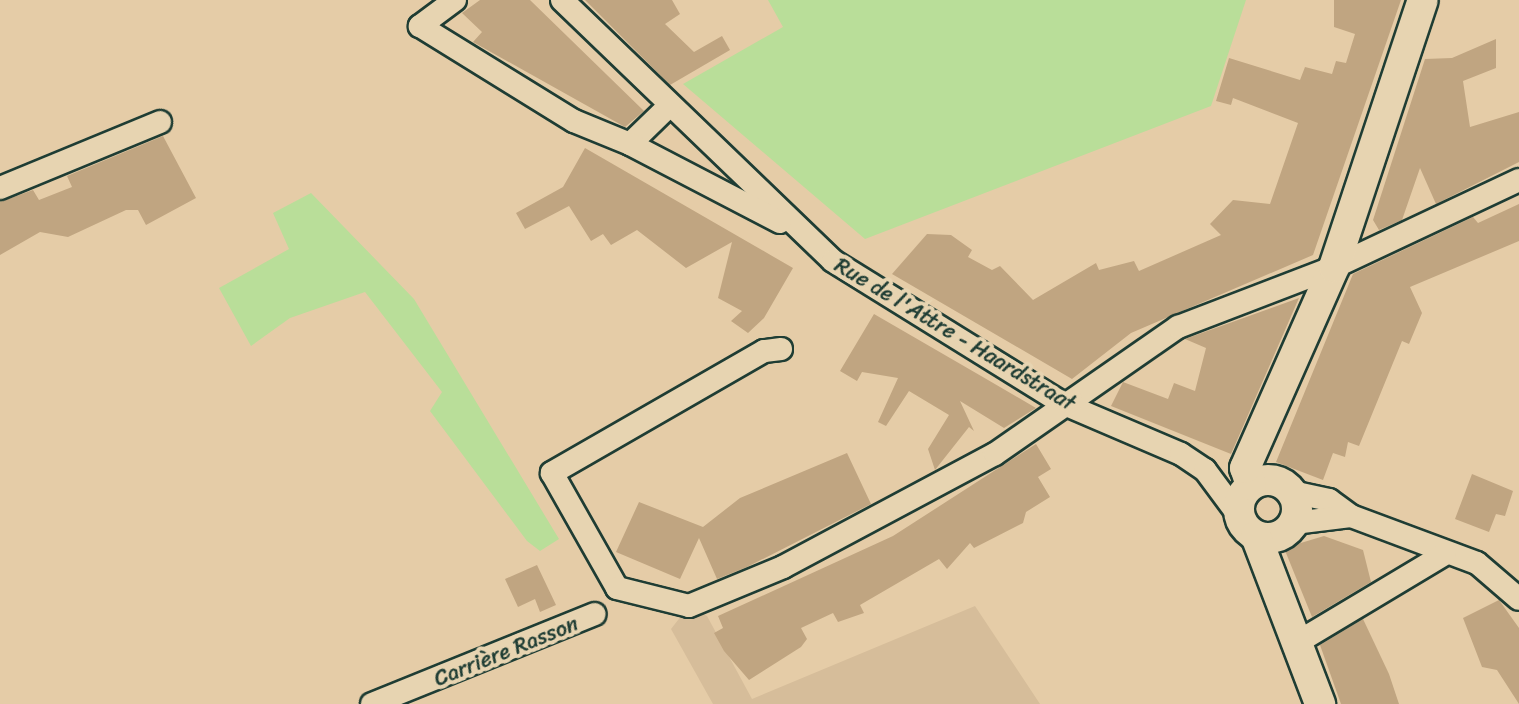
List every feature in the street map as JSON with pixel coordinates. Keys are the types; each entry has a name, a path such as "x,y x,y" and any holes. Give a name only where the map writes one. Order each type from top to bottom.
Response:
{"main road":[{"path":"1320,704 1272,569 1265,486 1266,432 1334,267 1423,0"},
{"path":"1265,486 1267,528"}],"street":[{"name":"Rue de l'Attre - Haardstraat","path":"455,0 420,26 574,121 630,144 798,231"},
{"name":"Rue de l'Attre - Haardstraat","path":"562,0 798,231 833,261 1064,404 1205,470 1329,500 1351,516 1445,554 1477,563 1519,599"},
{"path":"630,144 669,106"},
{"path":"0,188 160,122"},
{"path":"781,349 764,351 552,473 617,588 689,606 783,567 929,494 1178,327 1334,267 1519,180"},
{"name":"Rue de l'Attre - Haardstraat","path":"1205,470 1267,528"},
{"path":"1267,528 1351,516"},
{"path":"1298,642 1445,554"},
{"name":"Carrière Rasson","path":"372,704 595,614"}],"shaded area":[{"path":"689,606 707,616 752,699 975,606 1040,704 713,704 671,629"}],"green space":[{"path":"768,0 1246,0 1211,106 865,239 683,84 783,27"},
{"path":"311,193 414,299 559,539 540,551 527,541 430,411 442,392 365,292 290,318 251,346 219,288 289,249 273,213"}],"building":[{"path":"480,0 530,0 644,111 625,127 473,42 482,32 462,13"},
{"path":"585,0 672,0 680,14 665,24 694,52 722,36 730,50 670,85"},
{"path":"1334,0 1401,0 1313,255 1131,333 1072,379 892,274 927,234 951,235 972,250 968,257 992,270 1000,266 1033,300 1096,263 1099,270 1134,261 1139,271 1221,235 1210,224 1233,200 1270,204 1298,123 1233,98 1231,105 1216,101 1229,58 1300,80 1305,67 1332,74 1336,61 1346,63 1355,34 1334,27"},
{"path":"1496,39 1496,68 1463,81 1470,127 1519,112 1519,162 1436,204 1420,168 1402,220 1379,230 1373,220 1425,59 1452,58"},
{"path":"163,136 196,198 146,225 138,210 126,210 68,237 40,232 0,255 0,202 33,190 39,200 72,187 67,176"},
{"path":"585,148 793,268 764,318 748,333 731,321 742,311 718,298 732,242 686,268 637,230 611,245 603,234 591,241 569,206 525,229 516,213 563,187"},
{"path":"1519,204 1519,241 1410,287 1422,313 1409,344 1402,341 1359,446 1348,442 1345,457 1333,453 1323,480 1276,462 1353,274 1473,217 1478,223"},
{"path":"1299,298 1231,454 1111,406 1123,382 1168,399 1174,383 1195,391 1206,348 1185,339"},
{"path":"874,314 1036,408 1004,428 960,401 974,431 969,427 935,470 928,449 949,415 909,391 886,426 878,422 898,378 862,372 857,381 840,371"},
{"path":"1036,444 1051,469 1038,477 1050,497 1026,512 1023,523 974,548 970,543 947,569 939,559 860,605 864,613 838,622 833,613 801,628 807,639 801,647 749,680 724,651 714,633 723,628 718,616 893,536"},
{"path":"847,453 871,504 747,567 717,579 699,538 680,579 616,552 639,502 703,527 740,498"},
{"path":"1472,474 1513,491 1505,516 1496,514 1489,532 1455,519"},
{"path":"1324,536 1363,550 1371,582 1312,617 1284,548"},
{"path":"537,565 556,605 540,612 535,599 518,607 505,579"},
{"path":"1499,600 1519,628 1519,704 1497,670 1482,667 1463,618"},
{"path":"1363,619 1389,674 1399,704 1341,704 1320,645"}]}
